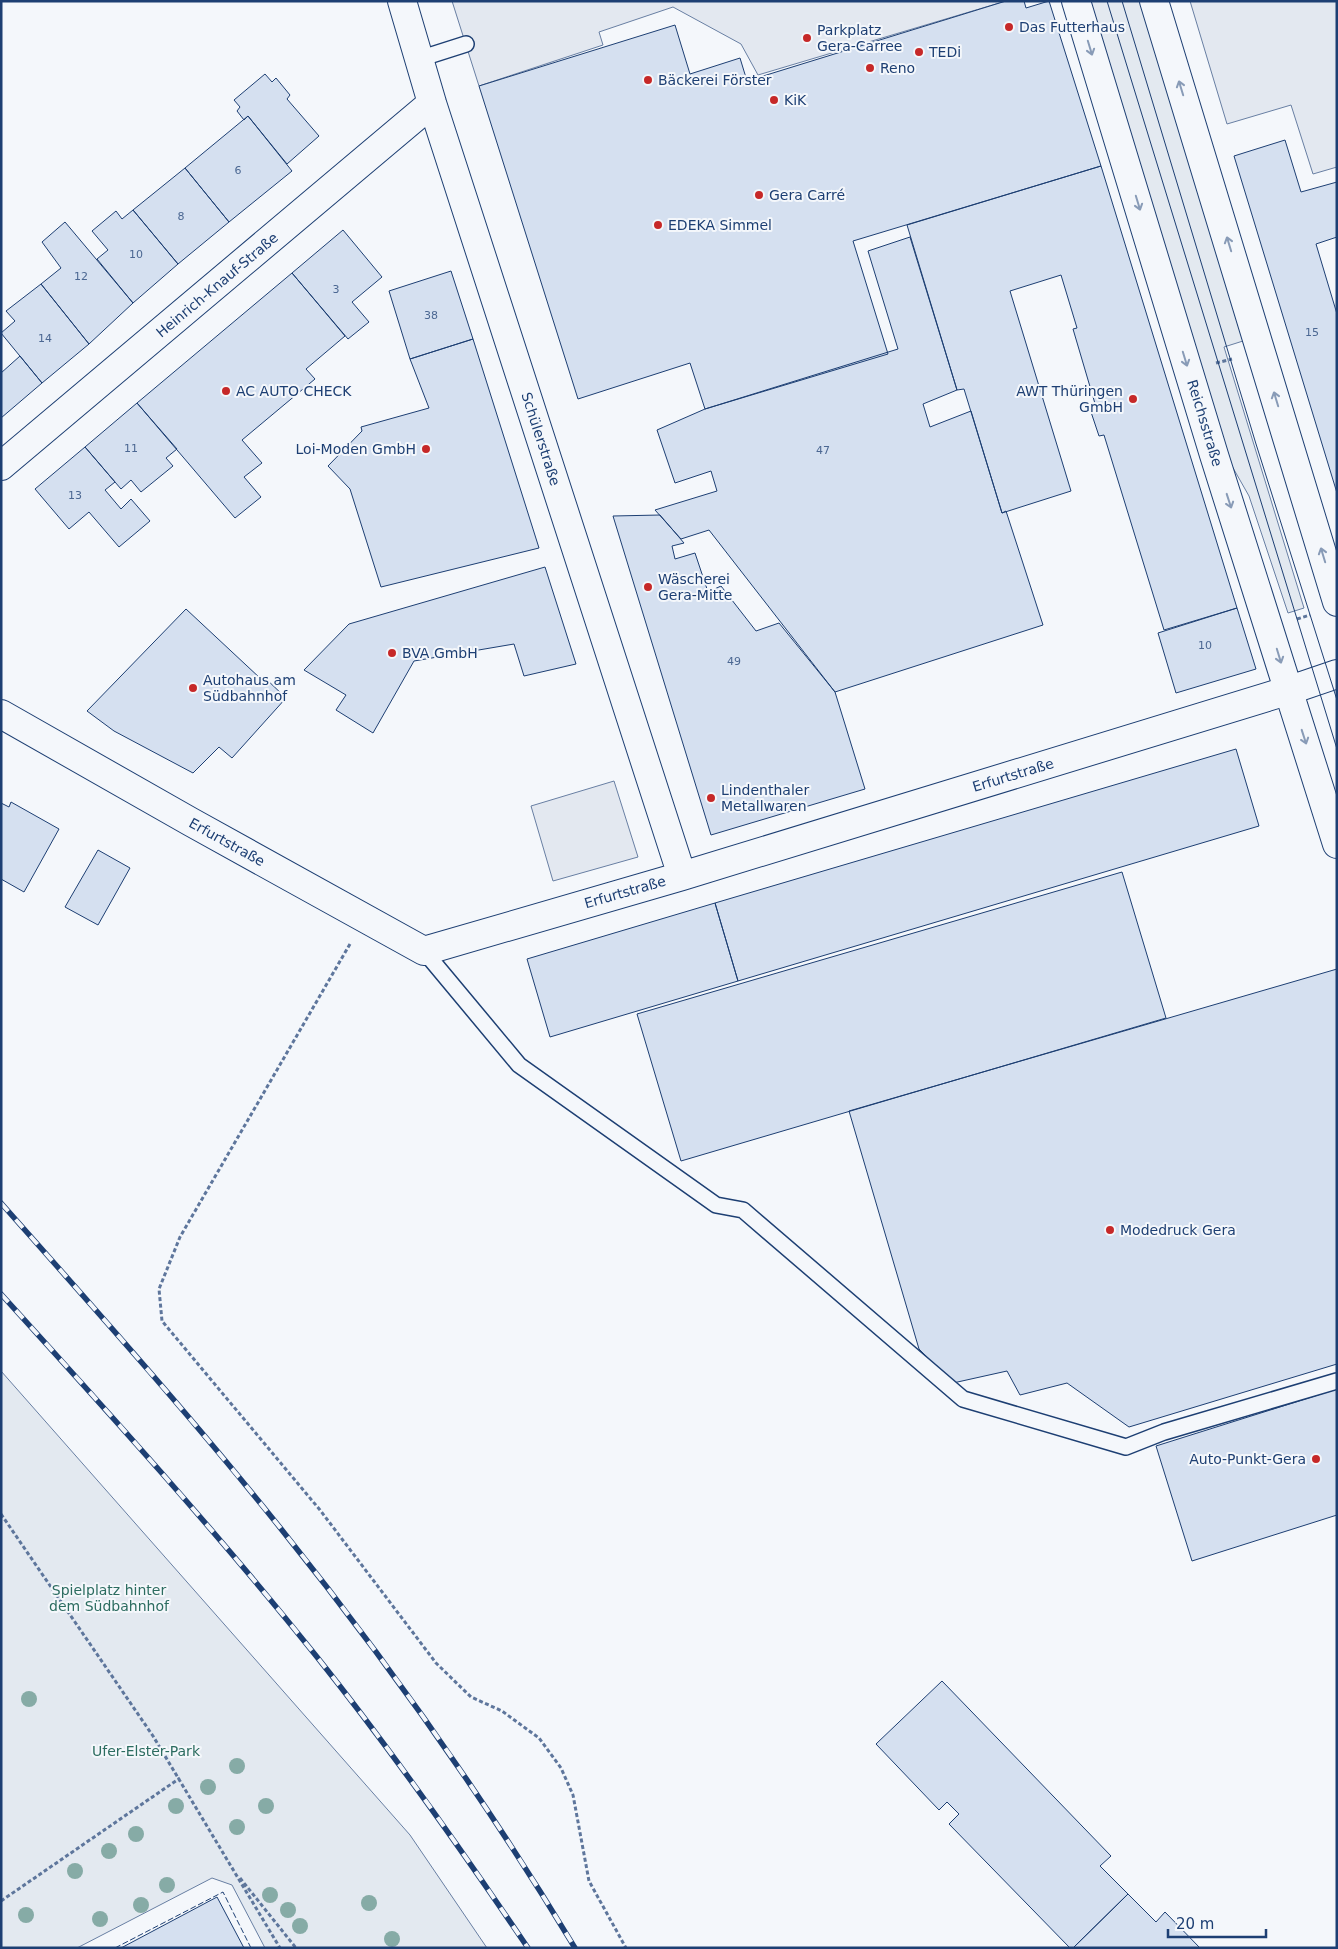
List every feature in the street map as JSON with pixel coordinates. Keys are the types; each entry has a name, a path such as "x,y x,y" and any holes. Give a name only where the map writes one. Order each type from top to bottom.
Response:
{"street":[{"name":"Schülerstraße","path":"402,1 432,103 682,876"},
{"name":"Reichsstraße","path":"1076,1 1337,844"},
{"path":"1154,1 1262,350 1327,607"},
{"name":"Heinrich-Knauf-Straße","path":"1,466 432,103"},
{"name":"Erfurtstraße","path":"1,714 424,951 682,876 1337,674"}],"lane":[{"path":"419,59 466,44"},
{"path":"424,951 519,1065 716,1205 743,1210 963,1399 1126,1447 1164,1432 1337,1381"}],"path":[{"path":"1189,371 1262,350"},
{"path":"1270,627 1327,607"},
{"path":"366,918 180,1237 159,1289 162,1321 320,1510 436,1663 471,1697 502,1711 539,1738 561,1768 573,1795 589,1881 626,1948"},
{"path":"1,1514 180,1778 280,1948"},
{"path":"1,1901 180,1778"},
{"path":"232,1869 296,1948"}],"green space":[{"path":"1086,1 1141,1 1243,341 1224,347 1304,608 1288,613 1249,496 1224,452"},
{"name":"Ufer-Elster-Park","path":"1,1371 410,1835 487,1948 265,1948 232,1885 212,1878 77,1948 1,1948"}],"shaded area":[{"name":"Parkplatz Gera-Carree","path":"452,1 1006,1 758,75 741,44 673,7 599,32 603,45 479,86"},
{"path":"1190,1 1337,1 1337,167 1313,174 1291,105 1227,124"},
{"path":"614,781 638,857 553,881 531,806"}],"building":[{"name":"Gera Carré","path":"1006,1 1024,1 1026,8 1049,1 1101,166 853,241 888,354 705,409 690,363 578,399 479,86 675,25 690,74 740,58 747,81"},
{"path":"265,74 272,82 276,78 290,95 287,99 319,136 287,164 248,116 244,120 237,111 240,107 234,100"},
{"path":"248,116 292,171 229,222 185,168"},
{"path":"1285,140 1301,192 1337,182 1337,237 1316,244 1337,314 1337,493 1234,156"},
{"name":"AWT Thüringen GmbH","path":"1101,166 1237,608 1164,630 1104,435 1099,436 1090,409 1096,407 1073,329 1077,328 1061,275 1010,291 1071,491 1002,513 964,389 957,390 907,225"},
{"path":"185,168 229,222 178,264 133,210"},
{"path":"133,210 178,264 133,303 97,259 108,250 92,231 116,211 122,219"},
{"path":"65,222 133,303 89,344 41,284 61,268 42,242"},
{"path":"343,230 382,277 352,302 369,322 348,339 292,273"},
{"path":"910,237 957,390 923,404 930,427 971,411 1002,513 1006,511 1043,625 835,692 709,530 681,539 655,510 717,491 711,471 675,483 657,430 705,409 898,349 868,251"},
{"path":"451,271 473,339 410,359 389,291"},
{"name":"AC AUTO CHECK","path":"292,273 345,336 306,369 315,379 242,440 262,463 244,477 261,497 235,518 137,403"},
{"path":"41,284 89,344 42,383 1,333 15,321 6,311"},
{"name":"Loi-Moden GmbH","path":"473,339 539,548 381,587 350,489 328,466 362,431 361,427 429,408 410,359"},
{"path":"20,356 42,383 1,418 1,373"},
{"path":"137,403 177,449 166,458 173,466 141,492 131,480 121,489 85,447"},
{"path":"85,447 115,482 105,490 121,509 131,499 150,521 119,547 89,512 69,529 35,489"},
{"path":"660,515 684,543 672,546 675,559 695,553 708,592 721,586 756,631 779,623 835,692 865,789 711,835 613,516"},
{"name":"BVA GmbH","path":"545,567 576,664 524,676 514,644 414,661 373,733 336,710 346,695 304,670 349,624"},
{"path":"1237,608 1256,669 1176,693 1158,633"},
{"name":"Autohaus am Südbahnhof","path":"186,609 261,679 263,676 286,698 232,758 219,747 193,773 114,731 87,711"},
{"path":"1236,749 1259,826 738,981 715,903"},
{"path":"11,802 59,829 24,892 1,879 1,803 9,807"},
{"path":"98,850 130,868 98,925 65,907"},
{"path":"1122,872 1166,1018 681,1161 637,1014"},
{"path":"715,903 738,981 550,1037 527,959"},
{"name":"Modedruck Gera","path":"1337,969 1337,1364 1129,1427 1067,1383 1020,1395 1007,1371 953,1383 919,1349 849,1111"},
{"path":"1337,1389 1337,1515 1192,1561 1156,1446"},
{"path":"942,1681 1111,1856 1100,1866 1128,1894 1073,1948 1070,1948 949,1824 959,1814 947,1802 939,1810 876,1744"},
{"path":"1128,1894 1156,1922 1165,1912 1200,1948 1073,1948"},
{"path":"217,1897 244,1948 121,1948"}],"tram line":[{"path":"1107,1 1337,749"},
{"path":"1122,1 1256,444 1337,700"}],"railway":[{"path":"1,1203 191,1419 339,1602 462,1772 575,1948"},
{"path":"1,1294 202,1519 317,1657 426,1801 528,1948"}],"fence":[{"path":"115,1948 223,1892 251,1948"}],"place":[{"name":"Das Futterhaus","path":"1009,27"},
{"name":"Parkplatz Gera-Carree","path":"807,38"},
{"name":"TEDi","path":"919,52"},
{"name":"Reno","path":"870,68"},
{"name":"Bäckerei Förster","path":"648,80"},
{"name":"KiK","path":"774,100"},
{"name":"Gera Carré","path":"759,195"},
{"name":"EDEKA Simmel","path":"658,225"},
{"name":"AC AUTO CHECK","path":"226,391"},
{"name":"AWT Thüringen GmbH","path":"1133,399"},
{"name":"Loi-Moden GmbH","path":"426,449"},
{"name":"Wäscherei Gera-Mitte","path":"648,587"},
{"name":"BVA GmbH","path":"392,653"},
{"name":"Autohaus am Südbahnhof","path":"193,688"},
{"name":"Lindenthaler Metallwaren","path":"711,798"},
{"name":"Modedruck Gera","path":"1110,1230"},
{"name":"Auto-Punkt-Gera","path":"1316,1459"}],"park label":[{"name":"Spielplatz hinter dem Südbahnhof","path":"109,1598"}]}
